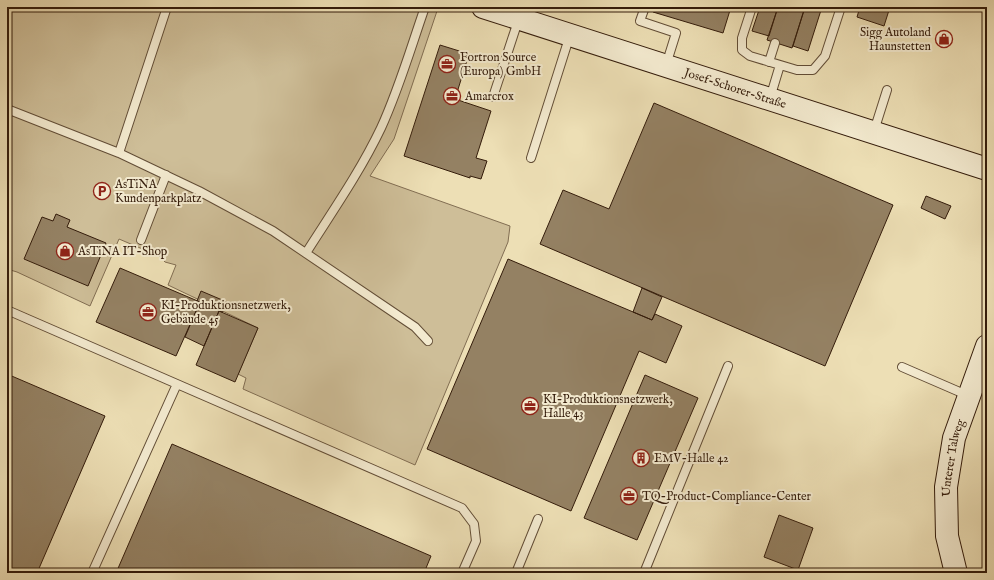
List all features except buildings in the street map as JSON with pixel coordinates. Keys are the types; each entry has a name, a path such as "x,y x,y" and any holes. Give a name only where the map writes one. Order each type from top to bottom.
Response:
{"street":[{"name":"Josef-Schorer-Straße","path":"483,7 987,168"},
{"name":"Unterer Talweg","path":"956,573 947,536 946,488 954,438 987,346"}],"lane":[{"path":"119,154 167,7"},
{"path":"306,254 358,171 381,128 401,80 425,7"},
{"path":"645,7 640,21 676,33 666,65"},
{"path":"752,7 742,38 742,50 750,56 797,70 813,70 825,56 841,7"},
{"path":"493,97 518,18"},
{"path":"531,158 570,35"},
{"path":"769,62 776,43"},
{"path":"769,99 780,65"},
{"path":"873,132 887,90"},
{"path":"7,109 119,154 166,175 273,231 415,327 428,341"},
{"path":"140,240 166,175"},
{"path":"7,310 462,508 474,524 476,541 462,573"},
{"path":"644,573 728,366"},
{"path":"902,367 969,396"},
{"path":"92,573 177,384"},
{"path":"516,573 538,519"}],"shaded area":[{"path":"7,7 425,7 437,11 394,139 370,176 510,226 508,242 415,465 243,389 246,378 238,374 258,328 168,285 176,265 165,262 159,256 119,239 90,306 17,272 7,269"}],"place":[{"name":"Sigg Autoland Haunstetten","path":"944,39"},
{"name":"Fortron Source (Europa) GmbH","path":"447,64"},
{"name":"Amarcrox","path":"452,96"},
{"name":"AsTiNA Kundenparkplatz","path":"102,191"},
{"name":"AsTiNA IT-Shop","path":"65,251"},
{"name":"KI-Produktionsnetzwerk, Gebäude 45","path":"148,312"},
{"name":"KI-Produktionsnetzwerk, Halle 43","path":"530,406"},
{"name":"EMV-Halle 42","path":"641,458"},
{"name":"TQ-Product-Compliance-Center","path":"629,496"}]}
